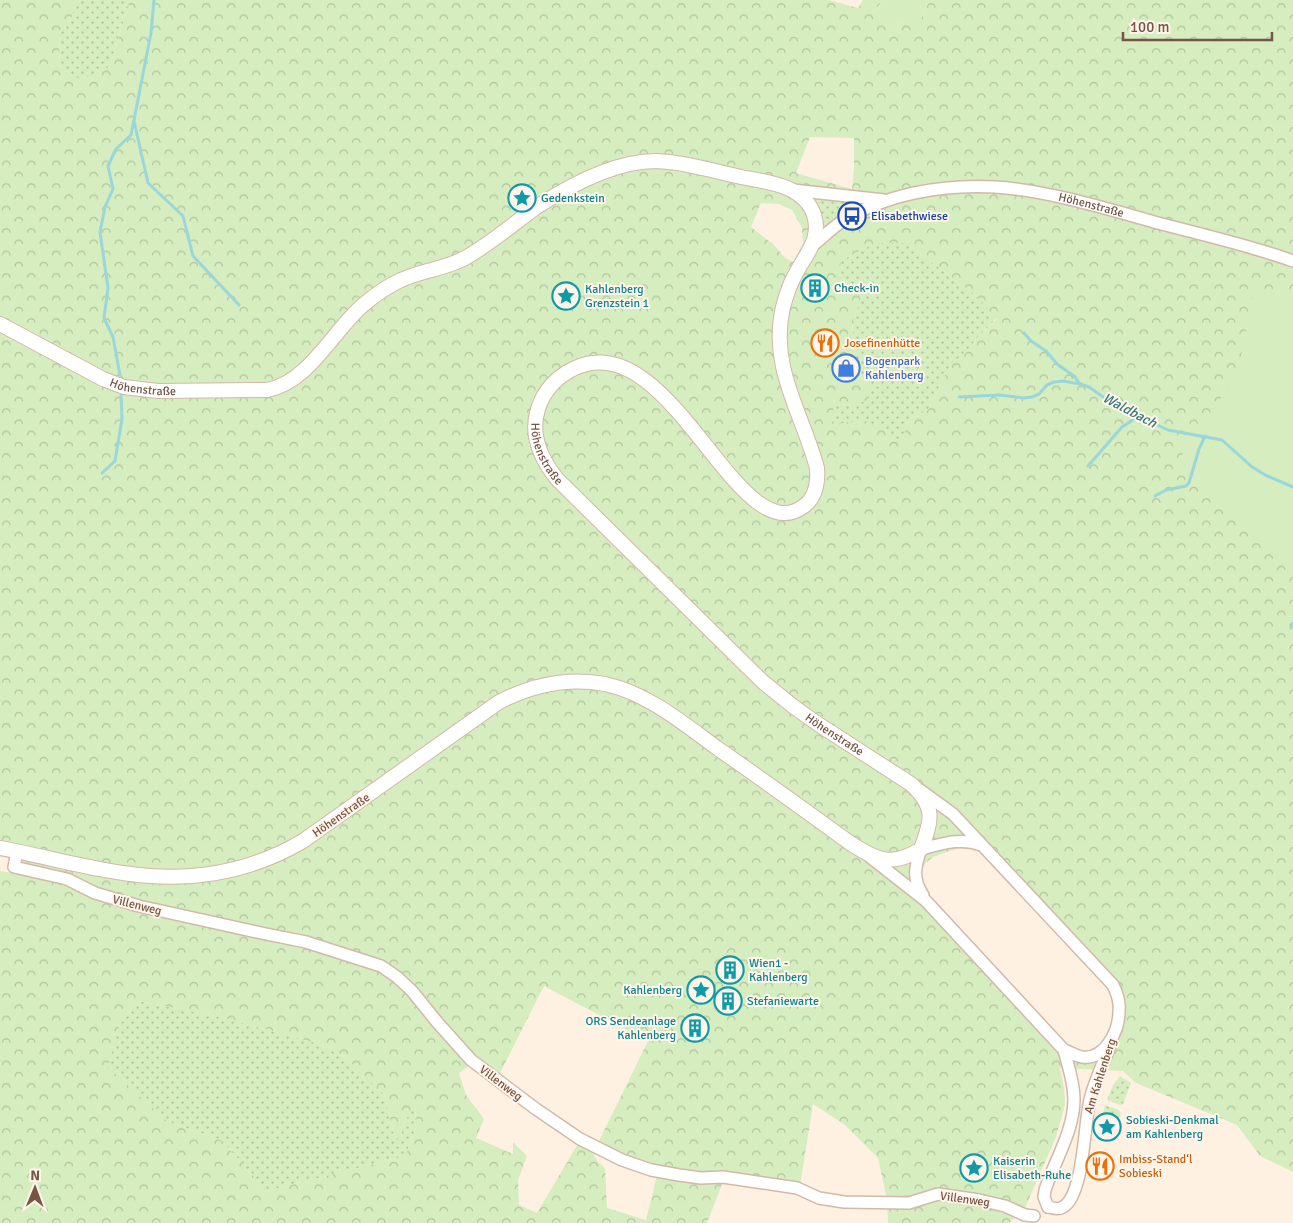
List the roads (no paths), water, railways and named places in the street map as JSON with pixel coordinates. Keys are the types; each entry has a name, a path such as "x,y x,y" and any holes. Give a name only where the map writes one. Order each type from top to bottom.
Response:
{"street":[{"name":"Höhenstraße","path":"0,324 113,384 148,391 267,390 289,383 302,373 357,311 381,291 401,280 461,260 545,202 575,185 611,170 645,162 679,163 771,183 792,190 886,200"},
{"name":"Höhenstraße","path":"0,848 149,876 200,875 248,866 284,852 303,841 498,702 527,689 560,682 604,684 617,687 655,705 850,843 926,901 1064,1050 1081,1057 1094,1055 1108,1046 1116,1029 1120,1012 1117,993 1113,985 953,814 911,784 794,708 764,682 557,479 545,461 537,442 536,420 538,408 543,396 560,377 581,366 602,362 614,364 636,373 651,386 689,424 745,492 759,505 782,512 798,509 811,499 818,475 786,383 781,362 781,318 790,286 798,268 812,246 841,222 886,200 916,193 956,187 995,187 1034,193 1144,219 1293,261"},
{"name":"Höhenstraße","path":"792,190 804,199 814,215 816,228 812,246"},
{"name":"Höhenstraße","path":"911,784 924,799 929,814 927,835 916,865 915,878 926,901"},
{"name":"Höhenstraße","path":"850,843 874,857 890,861 904,858 921,848 955,841 972,842 983,846"},
{"name":"Villenweg","path":"17,851 14,867 67,878 95,893 139,906 306,942 381,966 412,991 471,1060 499,1082 580,1138 622,1160 651,1170 679,1175 702,1178 723,1177 797,1188 819,1198 844,1202 908,1203 938,1194 979,1200 1005,1206 1025,1215 1034,1216"},
{"name":"Am Kahlenberg","path":"1064,1050 1072,1077 1074,1109 1067,1135 1045,1190 1044,1197 1048,1207 1056,1209 1063,1208 1068,1203 1082,1168 1085,1128 1090,1098 1116,1029"},
{"path":"1020,1223 1048,1207"}],"waterway":[{"path":"120,375 113,337 104,318 108,288 100,232 105,207 113,189 108,166 116,149 131,135 151,33 154,0"},
{"path":"134,121 148,183 183,216 193,256 239,305"},
{"path":"1024,333 1031,341 1046,351 1057,364 1074,376 1080,384"},
{"name":"Waldbach","path":"959,397 999,395 1024,398 1039,394 1047,385 1054,382 1063,381 1080,384 1089,387 1113,404 1168,430 1222,440 1251,466 1265,475 1293,487"},
{"path":"102,473 115,461 122,419 121,395"},
{"path":"1088,466 1122,427 1139,416"},
{"path":"1155,496 1166,490 1186,486 1189,483 1205,436"},
{"path":"1291,628 1293,624"}],"place":[{"name":"Gedenkstein","path":"522,198"},
{"name":"Elisabethwiese","path":"852,216"},
{"name":"Check-in","path":"815,288"},
{"name":"Kahlenberg Grenzstein 1","path":"566,296"},
{"name":"Josefinenhütte","path":"825,343"},
{"name":"Bogenpark Kahlenberg","path":"846,368"},
{"name":"Wien1 - Kahlenberg","path":"730,970"},
{"name":"Kahlenberg","path":"701,990"},
{"name":"Stefaniewarte","path":"728,1001"},
{"name":"ORS Sendeanlage Kahlenberg","path":"695,1028"},
{"name":"Sobieski-Denkmal am Kahlenberg","path":"1107,1127"},
{"name":"Imbiss-Stand‘l Sobieski","path":"1100,1166"},
{"name":"Kaiserin Elisabeth-Ruhe","path":"974,1168"}]}
